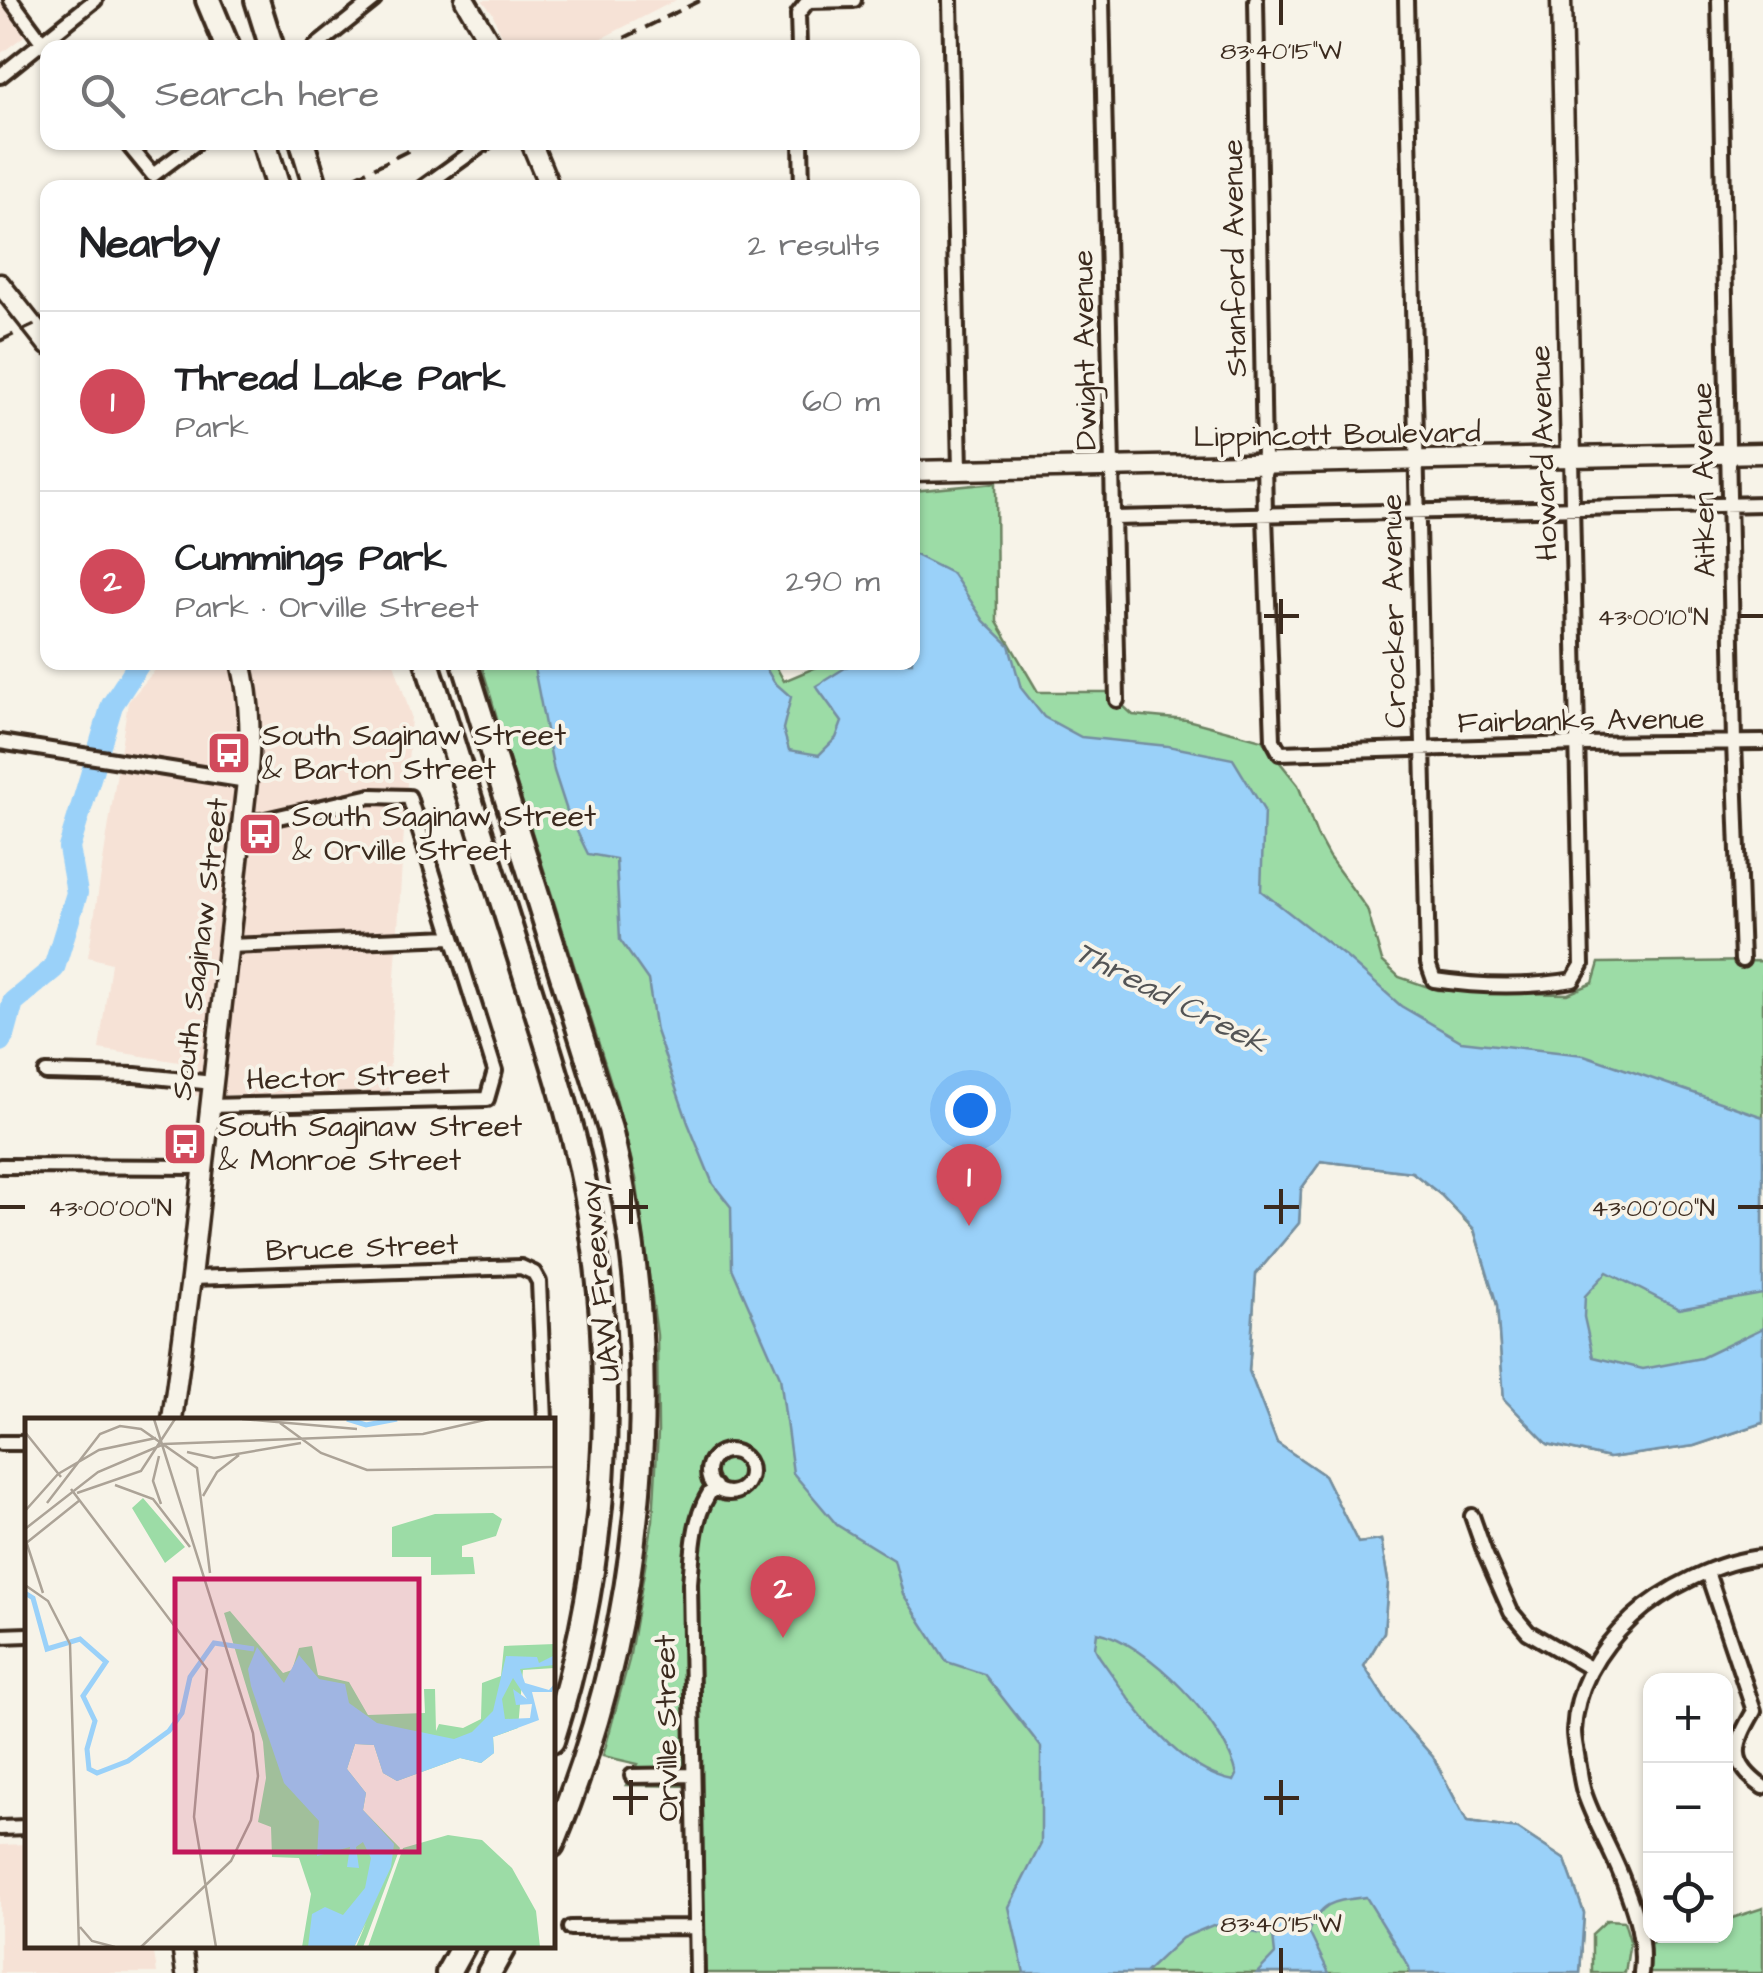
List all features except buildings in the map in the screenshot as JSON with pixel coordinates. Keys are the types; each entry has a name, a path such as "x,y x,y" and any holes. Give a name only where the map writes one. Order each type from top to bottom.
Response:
{"highway":[{"path":"208,0 227,40"},
{"path":"219,0 229,40"},
{"path":"258,0 272,40"},
{"path":"268,0 274,40"},
{"path":"266,150 276,180"},
{"path":"304,150 314,180"},
{"name":"UAW Freeway","path":"430,670 567,1108 594,1243 605,1379 602,1492 584,1624 555,1730"},
{"name":"UAW Freeway","path":"467,670 606,1116 626,1205 638,1297 642,1422 629,1577 598,1717 555,1837"},
{"path":"448,1973 462,1948"},
{"path":"490,1973 503,1948"}],"street":[{"path":"11,0 41,40"},
{"path":"51,40 94,0"},
{"path":"324,40 374,0"},
{"path":"465,0 488,40"},
{"path":"798,40 798,14 808,1 854,0"},
{"path":"950,0 960,470"},
{"name":"Dwight Avenue","path":"1102,0 1117,700"},
{"name":"Stanford Avenue","path":"1256,0 1265,516 1273,740 1280,753"},
{"name":"Crocker Avenue","path":"1406,0 1428,963 1434,980"},
{"name":"Howard Avenue","path":"1434,980 1538,986 1573,980 1582,965 1561,0"},
{"name":"Aitken Avenue","path":"1719,0 1742,960"},
{"path":"0,76 40,49"},
{"path":"133,150 153,175 186,150"},
{"path":"433,180 475,150"},
{"path":"535,150 547,180"},
{"path":"800,150 802,180"},
{"path":"0,284 40,336"},
{"name":"Lippincott Boulevard","path":"920,471 1763,452"},
{"path":"1114,518 1763,504"},
{"name":"South Saginaw Street","path":"172,1418 247,781 250,722 242,670"},
{"path":"0,742 247,781"},
{"name":"Fairbanks Avenue","path":"1280,753 1763,742"},
{"path":"228,946 452,937 409,797 372,796 261,821 243,821"},
{"name":"Hector Street","path":"210,1106 487,1098 495,1071 452,937"},
{"path":"46,1073 136,1075 212,1083"},
{"path":"0,1166 202,1167"},
{"name":"Bruce Street","path":"191,1278 521,1268 534,1272 539,1282 545,1418"},
{"path":"0,1443 25,1442"},
{"name":"Orville Street","path":"697,1973 690,1583 702,1508 715,1486"},
{"path":"1472,1516 1511,1612 1528,1632 1590,1668"},
{"path":"1641,1973 1641,1935 1632,1903 1583,1791 1574,1732 1581,1690 1590,1668 1617,1632 1644,1606 1707,1572 1763,1557"},
{"path":"1707,1572 1759,1714 1739,1738 1738,1757 1741,1768 1763,1787"},
{"path":"0,1636 25,1635"},
{"path":"632,1776 692,1775"},
{"path":"0,1828 25,1827"},
{"path":"570,1928 696,1927"},
{"path":"182,1948 186,1973"}],"shaded area":[{"path":"482,0 676,0 598,40 503,40 492,12"},
{"path":"0,1 27,34 0,54"},
{"path":"155,670 396,670 411,716 388,1092 191,1096 197,1065 99,1049 111,963 88,957 128,702"},
{"path":"25,1844 25,1948 153,1948 157,1973 0,1973 0,1845"}],"green space":[{"path":"996,483 997,622 1038,692 1108,692 1133,715 1187,720 1262,740 1298,785 1329,857 1367,909 1382,961 1399,977 1437,990 1568,994 1593,983 1599,963 1763,961 1763,1423 1694,1446 1609,1458 1548,1444 1504,1399 1497,1305 1474,1230 1441,1195 1412,1172 1321,1161 1301,1189 1299,1223 1256,1274 1249,1371 1277,1443 1324,1475 1358,1543 1381,1540 1388,1581 1384,1632 1364,1666 1393,1712 1433,1757 1467,1822 1518,1829 1565,1860 1584,1913 1580,1973 703,1973 700,1786 626,1785 638,1764 603,1756 629,1660 653,1520 658,1432 657,1335 636,1178 615,1095 483,670 778,670 784,681 810,670 920,670 920,490"},
{"path":"1763,1908 1763,1973 1646,1973 1650,1944 1733,1943 1733,1918"},
{"path":"1607,1920 1624,1921 1630,1941 1625,1973 1592,1973 1592,1934"}],"water":[{"path":"920,558 953,574 984,621 1009,645 1021,688 1044,717 1081,737 1168,746 1233,759 1264,810 1261,891 1401,1006 1461,1041 1584,1055 1763,1117 1763,1294 1679,1309 1607,1272 1585,1296 1584,1317 1593,1357 1643,1369 1701,1358 1763,1328 1763,1423 1694,1446 1609,1458 1548,1444 1504,1399 1497,1305 1474,1229 1412,1172 1321,1161 1301,1189 1299,1223 1256,1274 1249,1371 1277,1443 1324,1475 1358,1543 1381,1540 1388,1581 1384,1632 1364,1666 1393,1712 1433,1757 1467,1822 1518,1829 1565,1860 1584,1913 1580,1973 1410,1973 1366,1897 1330,1904 1314,1921 1309,1932 1329,1973 1257,1973 1275,1954 1273,1936 1213,1925 1182,1938 1145,1973 1024,1973 1009,1907 1041,1844 1041,1747 984,1674 947,1662 903,1594 894,1560 837,1525 793,1473 780,1377 732,1268 731,1207 713,1184 688,1123 656,1031 648,980 620,940 616,859 588,854 567,811 554,771 534,670 767,670 791,697 783,729 789,750 819,755 836,738 842,722 816,686 842,670 920,670","holes":["1097,1632 1139,1652 1182,1688 1218,1733 1237,1775 1234,1781 1193,1763 1156,1732 1099,1656 1095,1648"]}],"waterway":[{"name":"Thread Creek","path":"0,1041 13,1002 54,968 77,893 69,848 112,705 135,670"}],"railway":[{"path":"620,40 701,0"},
{"path":"349,180 410,150"},
{"path":"0,341 40,322"}],"place":[{"name":"South Saginaw Street & Barton Street","path":"229,753"},
{"name":"South Saginaw Street & Orville Street","path":"260,834"},
{"name":"South Saginaw Street & Monroe Street","path":"185,1144"},
{"name":"Thread Lake Park","path":"969,1226"},
{"name":"Cummings Park","path":"783,1638"}]}
